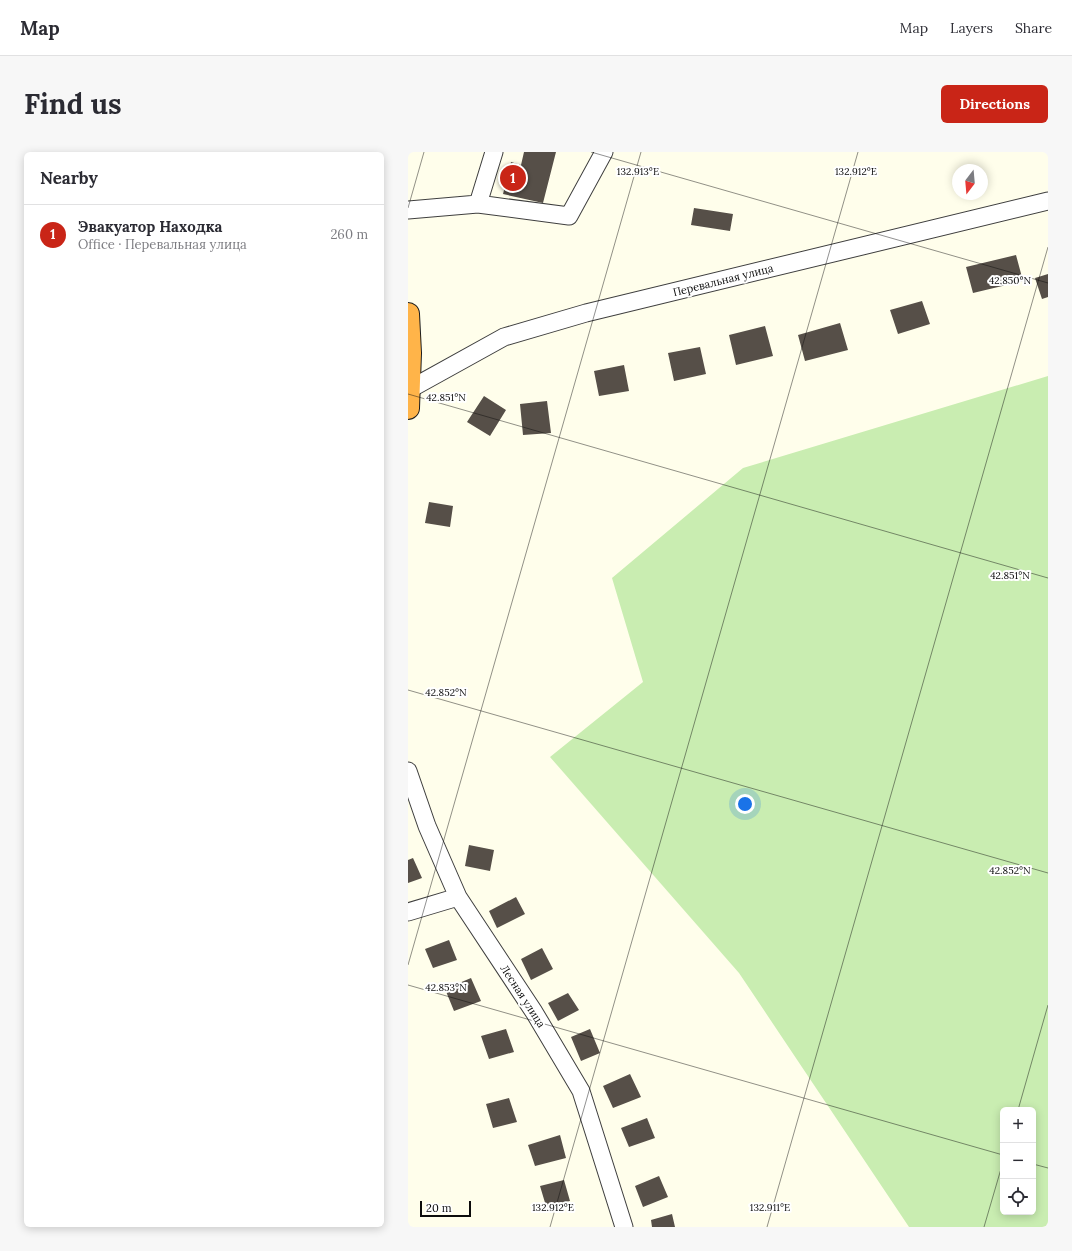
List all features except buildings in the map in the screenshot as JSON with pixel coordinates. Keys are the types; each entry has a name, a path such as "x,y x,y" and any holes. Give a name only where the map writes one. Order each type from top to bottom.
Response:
{"highway":[{"name":"Перевальная улица","path":"408,314 409,398"}],"street":[{"path":"478,204 494,152"},
{"path":"408,210 428,207 478,204 569,216 604,152"},
{"name":"Перевальная улица","path":"409,398 504,337 586,313 1048,201"},
{"name":"Лесная улица","path":"408,771 427,826 458,897 534,1012 581,1092 624,1227"},
{"path":"408,912 458,897"}],"green space":[{"path":"1048,376 1048,1227 909,1227 739,973 550,757 643,682 612,578 743,468"}],"place":[{"name":"Эвакуатор Находка","path":"513,178"}]}
